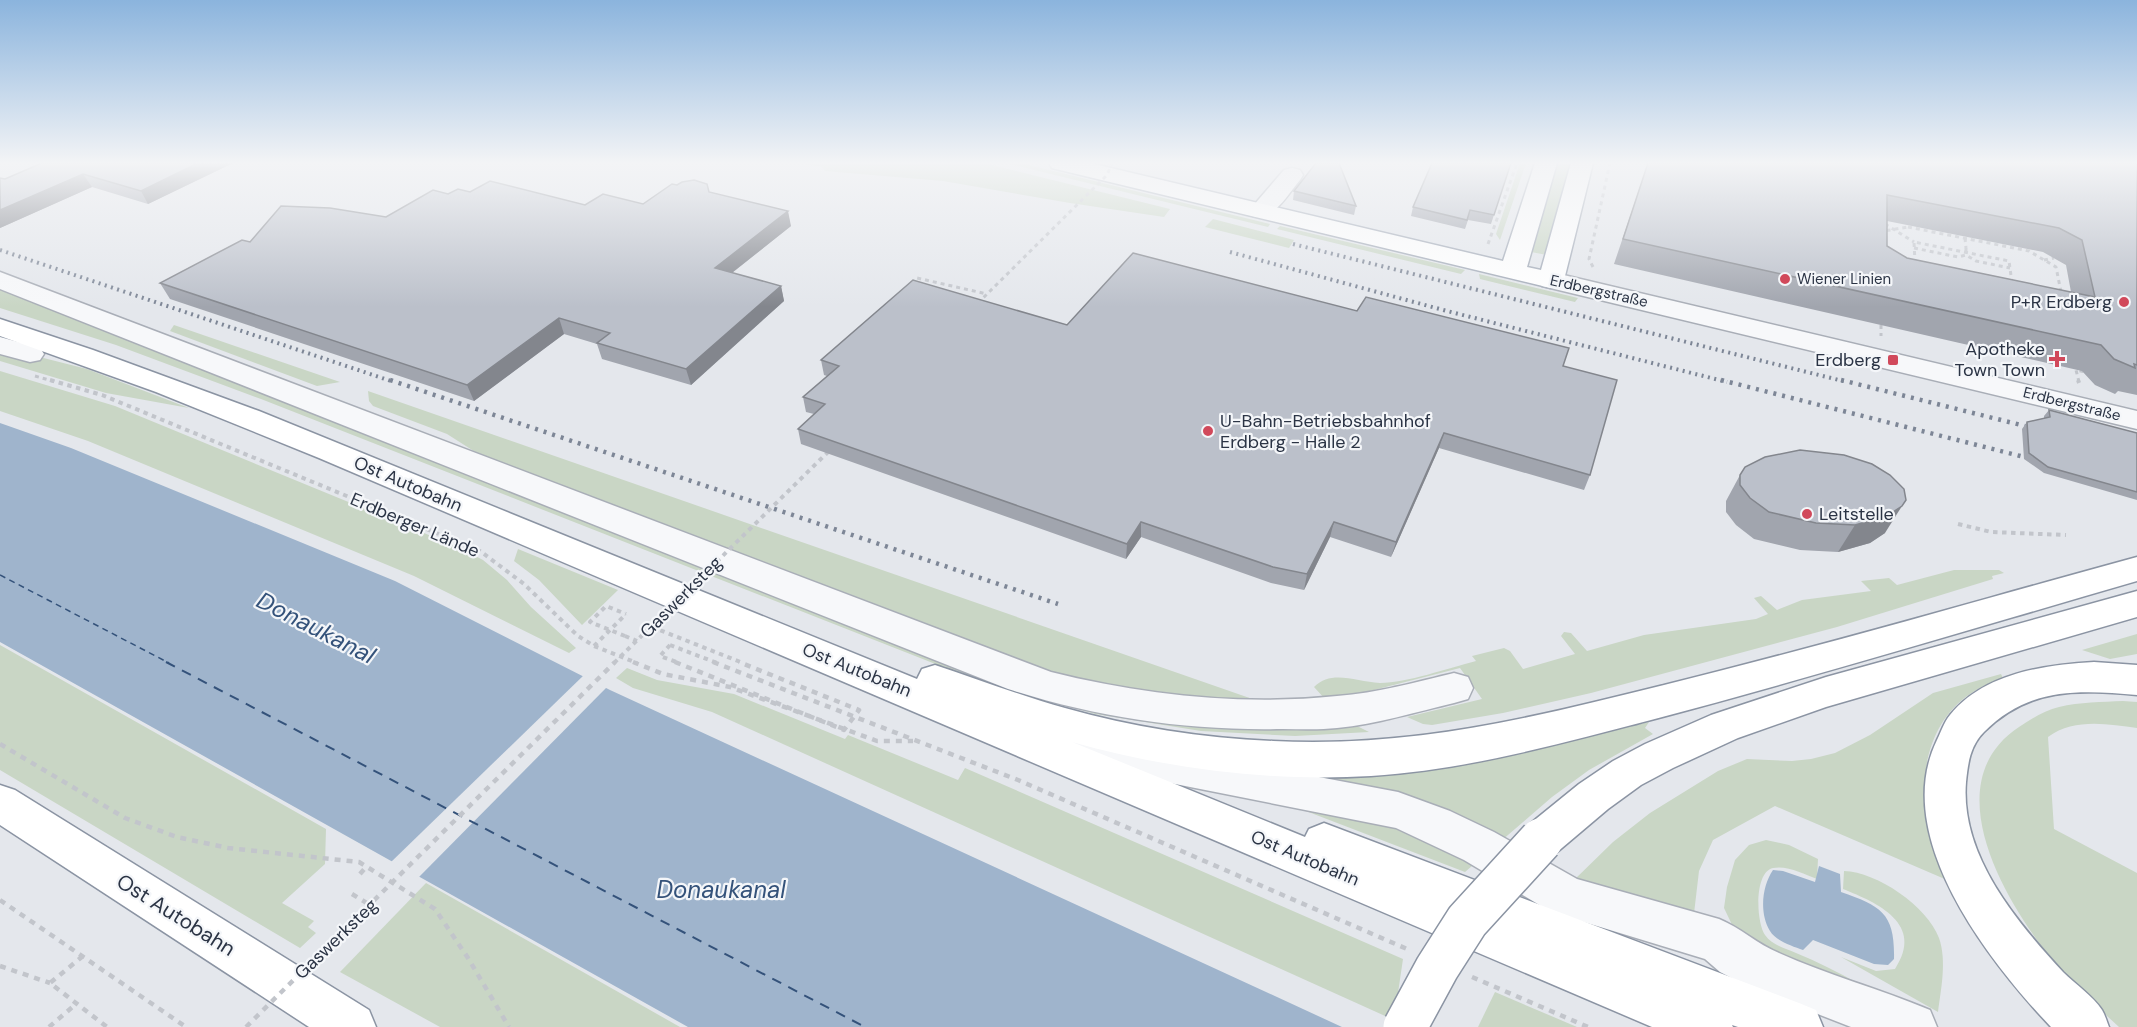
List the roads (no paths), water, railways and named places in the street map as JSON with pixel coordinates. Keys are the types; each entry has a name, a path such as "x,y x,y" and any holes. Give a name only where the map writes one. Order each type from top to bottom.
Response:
{"main road":[{"name":"Erdbergstraße","path":"1257,211 1551,279"},
{"path":"1513,271 1531,211"},
{"path":"1551,279 1569,211"},
{"name":"Ost Autobahn","path":"0,327 87,356 223,408 896,682 1709,1027"},
{"path":"896,682 911,672 1080,729 1156,745 1271,758 1387,758 1436,753 1511,738 1683,697 2137,569"},
{"path":"1405,1027 1427,984 1460,932 1502,881 1541,840 1625,774 1674,747 1720,727 1811,696 2137,604"},
{"path":"2085,1027 2036,977 2009,942 1968,877 1954,845 1946,814 1947,764 1952,743 1963,724 1980,707 2002,694 2025,685 2051,679 2086,677 2137,680"},
{"path":"896,682 1799,1027"},
{"name":"Ost Autobahn","path":"0,804 352,1027"}],"street":[{"name":"Erdbergstraße","path":"1551,279 2137,420"},
{"path":"0,280 1021,678 1066,693 1162,709 1218,714 1279,714 1336,712 1366,708 1454,688"},
{"path":"0,345 32,365"},
{"path":"896,682 1161,764 1398,810 1436,824 1479,846 1567,897 1719,941 1736,956 1768,972 1913,1027"}],"water":[{"name":"Donaukanal","path":"0,423 71,448 395,581 610,690 1342,1027 688,1027 0,642"},
{"path":"1819,866 1840,874 1841,892 1867,902 1883,914 1892,932 1894,944 1894,959 1888,965 1874,964 1813,940 1803,950 1780,940 1770,931 1764,916 1763,900 1766,884 1773,870 1815,882"}],"railway":[{"path":"1293,244 1847,382"},
{"path":"0,250 394,382"},
{"path":"1230,252 1447,311 1727,382"},
{"path":"390,380 1058,604"},
{"path":"1721,380 2040,461"},
{"path":"1841,380 2041,430"}],"place":[{"name":"Wiener Linien","path":"1785,279"},
{"name":"P+R Erdberg","path":"2124,302"},
{"name":"Apotheke Town Town","path":"2057,359"},
{"name":"Erdberg","path":"1893,360"},
{"name":"U-Bahn-Betriebsbahnhof Erdberg - Halle 2","path":"1208,431"},
{"name":"Leitstelle","path":"1807,514"}]}
